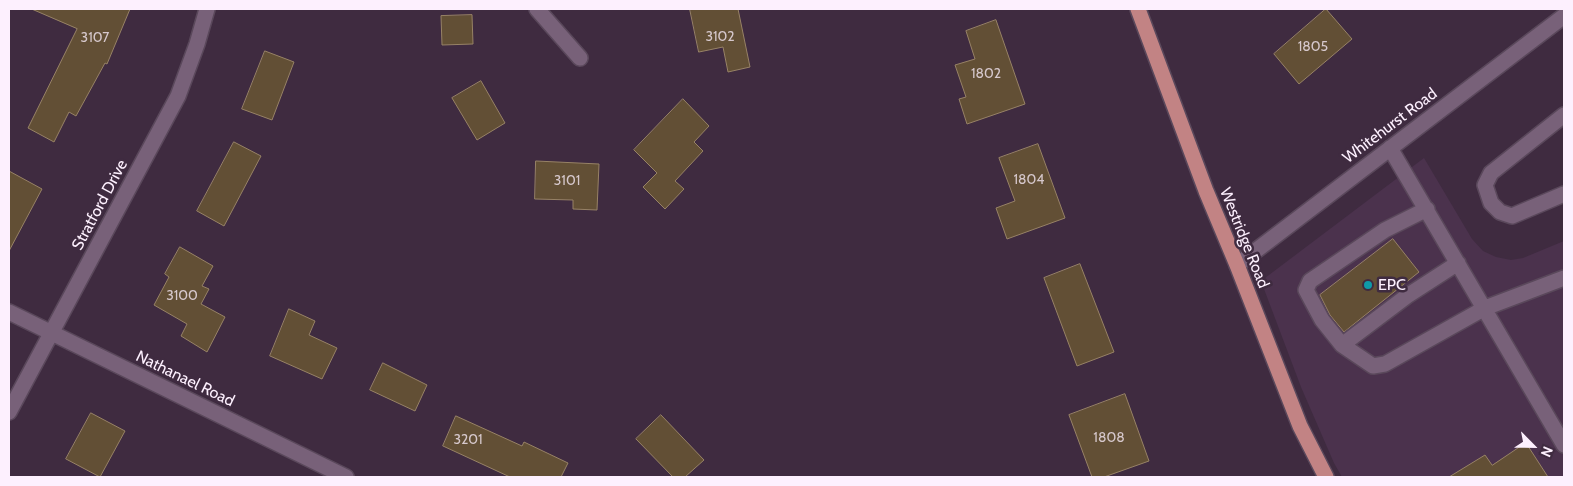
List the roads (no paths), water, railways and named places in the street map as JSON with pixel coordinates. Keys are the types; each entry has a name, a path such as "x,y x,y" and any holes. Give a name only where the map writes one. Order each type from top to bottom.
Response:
{"main road":[{"name":"Westridge Road","path":"1138,9 1206,191 1300,426 1326,477"}],"street":[{"name":"Stratford Drive","path":"9,412 178,96 197,44 207,9"},
{"path":"537,9 580,58"},
{"name":"Whitehurst Road","path":"1237,265 1564,16"},
{"path":"1564,115 1491,173 1485,185 1491,203 1500,212 1512,216 1564,194"},
{"path":"1390,148 1564,445"},
{"path":"1426,209 1385,230 1310,282 1306,290 1322,320 1342,345 1373,366 1385,364 1484,308 1564,278"},
{"path":"1342,345 1407,296 1458,263"},
{"name":"Nathanael Road","path":"9,312 346,477"}],"place":[{"name":"EPC","path":"1368,285"}]}
